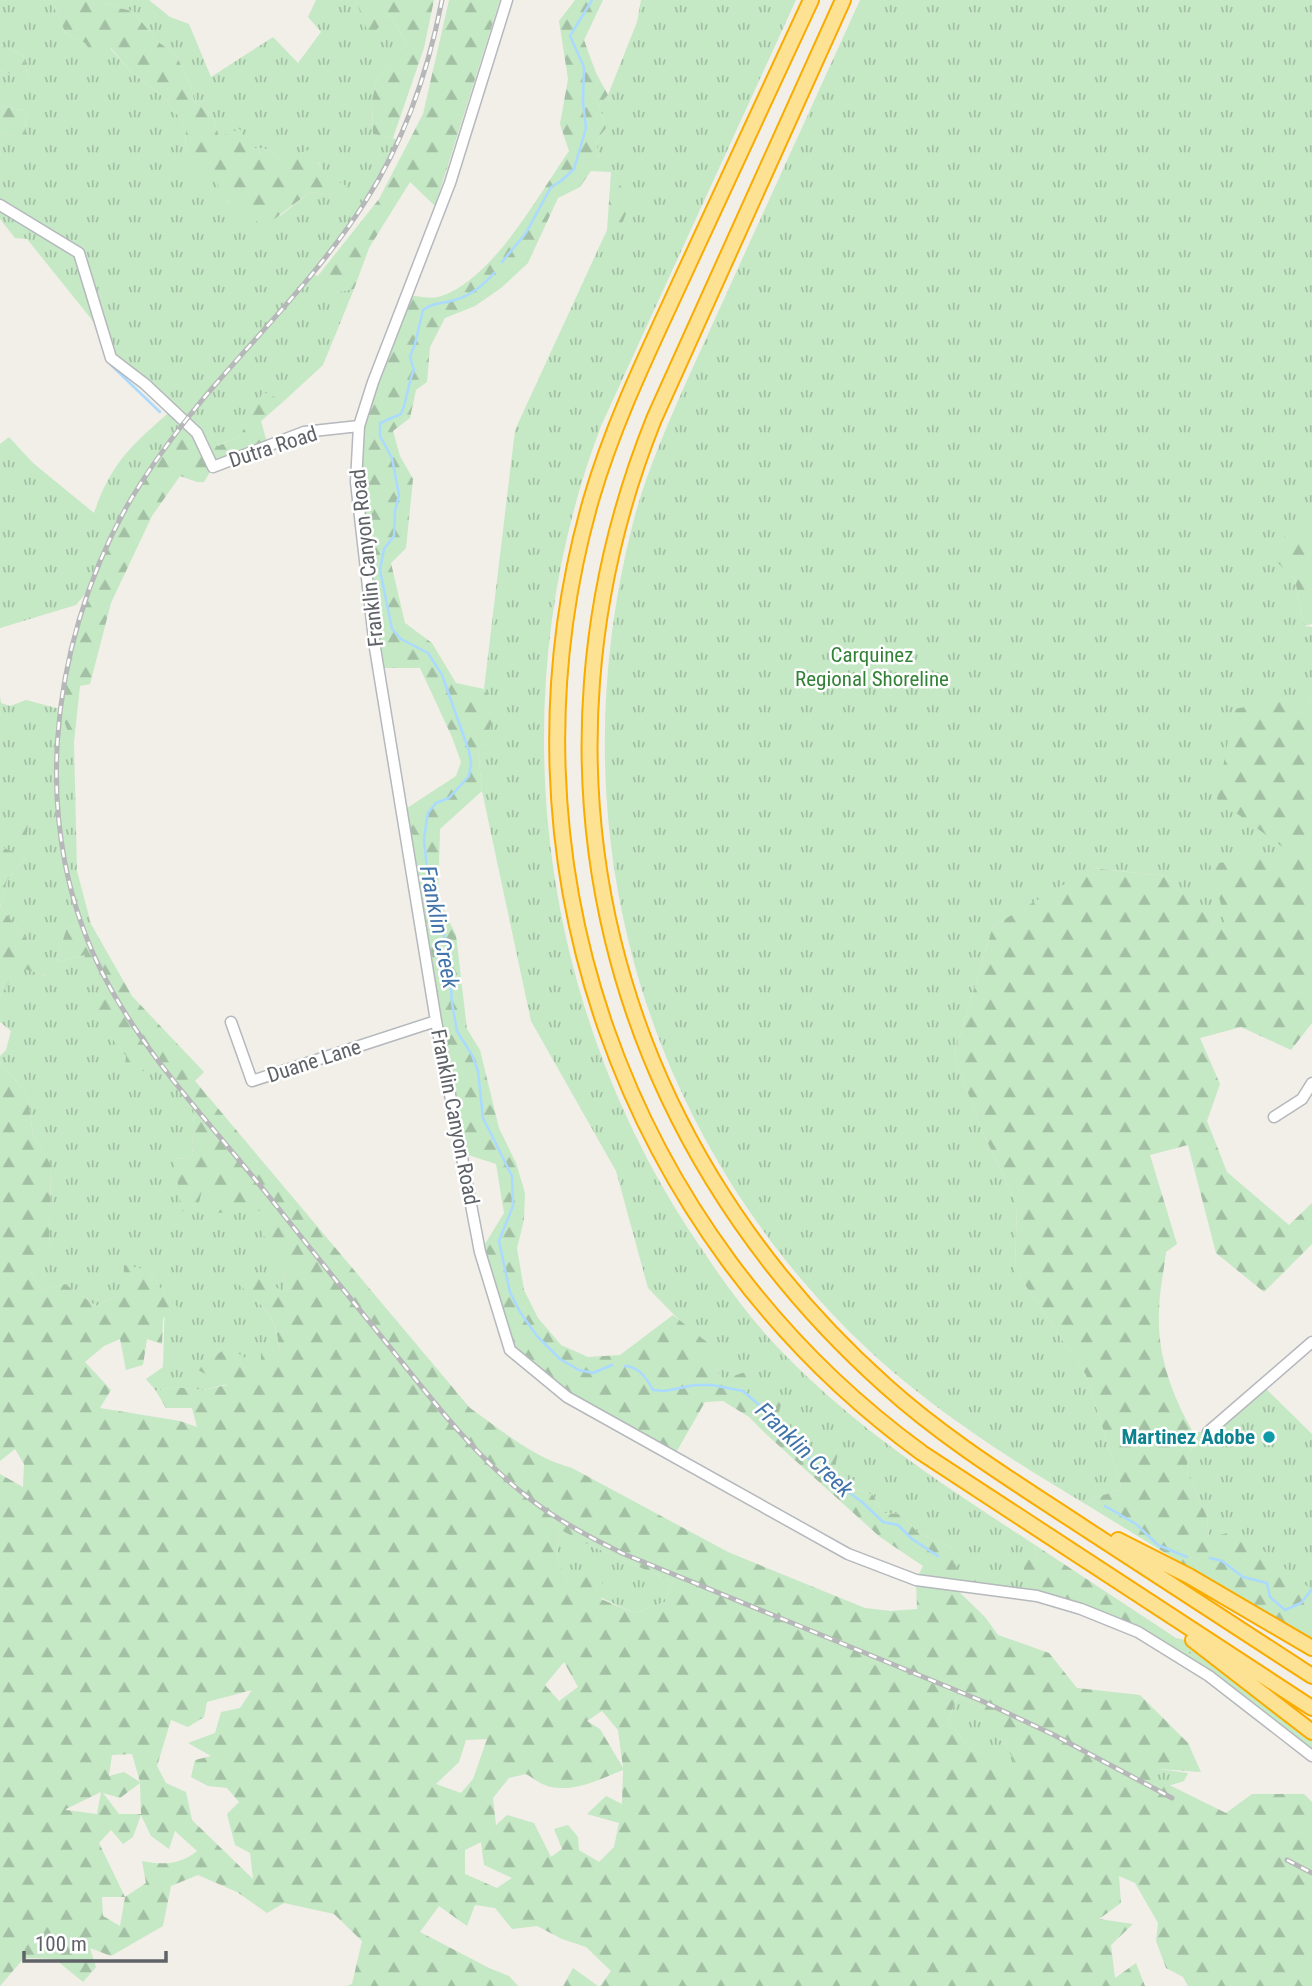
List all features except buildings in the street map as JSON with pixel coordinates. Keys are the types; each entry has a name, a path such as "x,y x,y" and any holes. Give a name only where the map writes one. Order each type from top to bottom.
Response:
{"highway":[{"path":"811,0 626,401 584,526 565,622 557,719 561,829 575,915 603,1021 653,1141 686,1199 748,1288 806,1354 887,1427 959,1478 1312,1708"},
{"path":"844,0 662,400 638,460 622,511 604,585 592,670 589,763 596,849 611,934 643,1038 687,1137 732,1211 769,1263 797,1296 872,1374 939,1429 1046,1503 1312,1676"},
{"path":"1046,1503 1189,1576 1312,1648"},
{"path":"1123,1585 1312,1732"}],"street":[{"name":"Franklin Canyon Road","path":"507,0 450,183 373,382 359,426 356,482 363,554 404,835 436,1021 481,1252 510,1350 567,1396 848,1554 916,1580 1037,1596 1081,1609 1138,1633 1209,1676 1312,1756"},
{"name":"Dutra Road","path":"0,205 79,253 111,358 145,384 197,433 213,467 304,432 359,426"},
{"name":"Duane Lane","path":"231,1022 252,1082 436,1021"},
{"path":"1274,1118 1302,1100 1312,1083"},
{"path":"1208,1432 1312,1342"}],"green space":[{"path":"0,0 51,0 66,34 85,43 110,48 130,71 166,99 186,127 185,155 217,171 223,196 229,203 245,211 280,216 310,192 332,195 327,177 318,162 284,162 267,149 249,148 219,137 213,116 194,101 191,86 176,55 157,41 133,11 101,0 149,0 170,17 189,24 211,77 273,37 298,63 321,32 308,17 316,0 357,0 370,36 390,15 407,43 377,79 372,100 373,133 399,140 363,206 312,272 337,292 354,289 323,365 284,401 263,393 240,436 217,446 197,433 179,429 137,490 106,549 89,589 76,605 0,628 0,444 9,437 33,463 94,513 108,480 125,455 172,410 111,358 105,336 27,239 15,238 0,219 0,133 9,136 26,133 25,111 0,106 0,71 28,77 23,55 0,45"},
{"path":"51,0 101,0 133,11 157,41 176,55 191,86 194,101 213,116 219,137 240,129 249,148 267,149 284,162 307,150 328,175 347,186 332,195 310,192 265,226 235,209 219,192 217,172 192,171 185,155 186,127 166,99 130,71 111,48 95,57 85,43 66,34"},
{"path":"357,0 434,0 424,48 393,138 373,134 372,100 377,79 407,43 390,15 370,37"},
{"path":"449,0 500,0 435,206 410,182 369,248 354,289 337,292 317,277 379,199 423,114"},
{"path":"575,0 603,0 584,40 596,73 608,95 599,105 606,128 596,141 599,159 580,187 558,198 528,263 501,288 475,306 445,318 430,347 427,382 416,390 410,418 393,431 400,456 413,479 406,548 391,563 405,623 432,643 456,683 484,689 490,696 492,720 486,744 478,750 482,791 440,829 438,899 456,935 467,1029 480,1050 499,1128 516,1163 525,1193 524,1220 517,1248 524,1290 538,1318 561,1345 588,1357 620,1355 673,1315 713,1347 713,1363 722,1380 745,1372 753,1378 744,1391 758,1404 783,1398 778,1415 749,1417 723,1401 705,1402 674,1456 567,1397 510,1350 480,1252 504,1213 496,1164 462,1153 401,812 456,776 461,762 420,668 379,668 363,554 359,426 406,295 438,297 458,288 477,274 512,235 569,151 560,124 568,79 559,21"},
{"path":"641,0 796,0 601,426 569,528 550,633 544,738 550,844 568,948 599,1049 641,1147 721,1278 770,1339 831,1398 930,1475 1035,1545 1037,1559 1021,1562 1037,1596 952,1585 956,1550 917,1532 902,1514 883,1513 873,1495 856,1489 835,1467 814,1461 779,1432 767,1435 749,1417 778,1415 722,1380 713,1363 713,1347 688,1329 648,1288 616,1171 531,1021 482,791 478,750 486,744 490,696 484,689 515,430 607,230 620,228 611,172 590,171 599,158 596,141 606,128 599,105 608,95 637,22"},
{"name":"Carquinez Regional Shoreline","path":"860,0 1312,0 1312,524 1299,524 1268,552 1295,580 1304,626 1312,627 1312,702 1308,696 1293,855 1231,940 1166,876 1093,868 993,926 954,1055 982,1131 1017,1204 1015,1270 1086,1375 1122,1489 1091,1499 1087,1505 988,1443 895,1374 838,1320 767,1236 709,1145 663,1049 631,949 611,845 605,739 612,631 633,523 643,488 684,387"},
{"path":"0,45 23,55 28,78 0,71"},
{"path":"0,106 25,111 26,134 9,136 0,133"},
{"path":"611,172 631,201 620,229 607,230"},
{"path":"263,392 284,401 261,421 268,446 213,467 204,482 180,476 152,516 111,603 90,684 80,686 74,742 61,711 66,670 89,589 128,506 179,429 185,426 218,446 240,436"},
{"path":"1299,524 1312,524 1312,624 1304,626 1295,580 1267,552"},
{"path":"0,696 1,703 10,706 26,700 60,709 74,742 77,871 91,924 67,927 56,962 85,955 106,980 111,1037 126,1056 124,1080 161,1062 194,1104 192,1158 175,1159 203,1185 279,1210 261,1229 285,1272 283,1293 238,1283 272,1320 279,1352 261,1369 197,1369 228,1384 202,1390 174,1387 156,1391 146,1379 163,1367 165,1296 149,1270 123,1293 96,1306 65,1284 42,1291 28,1269 49,1256 51,1165 33,1134 27,1094 0,1062 11,1031 0,1022 0,997 18,966 46,976 23,934 0,907 7,880 25,858 0,846"},
{"path":"1308,696 1312,702 1312,1023 1291,1050 1241,1027 1200,1038 1220,1084 1207,1121 1227,1172 1289,1225 1312,1203 1312,1244 1264,1292 1216,1253 1188,1145 1150,1155 1177,1244 1166,1252 1159,1304 1163,1359 1172,1389 1193,1432 1208,1432 1188,1452 1187,1472 1207,1517 1209,1538 1238,1530 1312,1590 1312,1643 1087,1505 1091,1499 1122,1489 1086,1375 1015,1270 1017,1204 982,1131 954,1055 993,926 1092,868 1166,876 1230,938 1210,864 1292,854 1217,799 1234,709"},
{"path":"12,817 28,820 25,858 7,880 0,907 0,846 24,857 1,828"},
{"path":"0,907 23,934 47,976 18,967 0,997"},
{"path":"91,924 132,996 204,1072 195,1081 470,1408 506,1434 545,1458 572,1468 728,1552 865,1608 891,1611 917,1609 916,1580 923,1566 880,1537 767,1435 779,1432 814,1461 838,1452 835,1467 856,1489 873,1495 883,1513 902,1514 917,1532 956,1550 957,1569 952,1585 985,1617 998,1635 1049,1653 1077,1688 1140,1695 1188,1743 1201,1772 1159,1769 1151,1776 1226,1813 1252,1794 1304,1794 1312,1802 1312,1986 1188,1986 1183,1977 1166,1968 1156,1941 1158,1923 1135,1883 1119,1876 1121,1903 1099,1919 1133,1924 1111,1945 1115,1978 1136,1963 1145,1986 600,1986 611,1971 586,1947 562,1939 537,1926 512,1929 495,1908 475,1905 467,1926 439,1906 420,1932 509,1976 518,1986 346,1986 352,1984 362,1941 334,1914 284,1903 267,1913 237,1892 198,1875 171,1886 163,1926 111,1956 90,1948 96,1967 83,1982 55,1959 24,1958 0,1986 0,1474 23,1487 24,1464 15,1449 0,1461 0,1062 27,1094 33,1134 51,1165 49,1257 28,1269 42,1291 65,1284 96,1306 123,1293 124,1265 149,1270 165,1296 180,1309 163,1318 162,1344 147,1339 143,1365 126,1370 120,1339 104,1346 85,1362 111,1390 100,1408 180,1421 197,1427 192,1408 166,1408 156,1391 174,1387 202,1390 227,1385 196,1369 228,1347 261,1368 261,1345 279,1351 276,1329 267,1312 237,1283 258,1274 283,1292 285,1272 260,1229 278,1210 213,1213 203,1186 196,1215 182,1211 174,1159 192,1158 194,1104 161,1062 123,1081 126,1056 111,1037 92,1003 106,980 82,973 85,955 56,962 67,927","holes":["559,1529 673,1582 665,1602 634,1613 601,1599 603,1570 568,1582 557,1559","564,1662 578,1687 559,1701 545,1685","252,1690 240,1708 221,1712 215,1733 188,1743 211,1756 195,1760 191,1777 208,1786 227,1788 239,1802 227,1814 235,1845 250,1853 253,1879 192,1820 186,1792 166,1783 157,1766 171,1720 188,1727 204,1717 207,1702","957,1697 981,1707 979,1721 1006,1745 1018,1770 969,1748 948,1721","602,1711 618,1730 623,1768 600,1729 587,1721","487,1739 473,1779 461,1793 436,1784 459,1762 466,1740","132,1754 140,1782 124,1772 109,1776 112,1755","623,1770 622,1804 606,1796 587,1814 619,1823 614,1847 599,1862 579,1850 578,1837 568,1825 554,1829 562,1849 551,1857 534,1823 507,1815 496,1825 493,1798 509,1778 526,1774 545,1785 561,1788 597,1781","140,1783 141,1814 119,1814 103,1793 120,1798","101,1792 97,1814 66,1810 66,1809","141,1815 151,1836 169,1849 175,1831 197,1851 171,1863 142,1861 146,1883 125,1897 99,1843 111,1830 123,1844 133,1837","481,1842 484,1865 512,1878 497,1888 465,1874 465,1850","102,1897 125,1897 120,1926 103,1916"]},
{"path":"1262,1385 1312,1434 1312,1643 1209,1538 1207,1517 1187,1472 1188,1452"},
{"path":"559,1528 587,1544 673,1582 665,1602 634,1613 568,1582 557,1559"},
{"path":"1035,1545 1176,1638 1209,1676 1153,1641 1037,1596 1020,1561 1037,1559"},
{"path":"1176,1638 1195,1642 1312,1732 1312,1756 1209,1676"},
{"path":"957,1697 981,1707 980,1721 1006,1745 1019,1771 969,1748 948,1721"},
{"path":"1159,1769 1188,1773 1184,1781 1168,1786 1150,1776"},
{"path":"573,1968 598,1986 563,1986"}],"waterway":[{"name":"Franklin Creek","path":"502,262 526,233 551,187 574,169 586,128 583,102 584,67 570,36 592,0"},
{"name":"Franklin Creek","path":"494,273 469,294 423,310 410,357 414,370 401,414 380,423 380,436 392,458 399,495 394,536 384,549 380,570 392,629 401,639 428,653 442,675 469,751 469,776 449,798 436,803 428,813 424,839 430,900 449,956 457,1031 472,1055 478,1071 483,1118 512,1176 513,1206 499,1241 510,1292 537,1336 560,1359 579,1370 593,1373 612,1365"},
{"path":"111,365 160,412"},
{"name":"Franklin Creek","path":"625,1366 639,1371 653,1390 712,1385 743,1391 758,1404 779,1432 836,1483 883,1522 898,1525 912,1539 938,1556"},
{"name":"Franklin Creek","path":"1105,1506 1136,1524 1158,1545 1187,1557"},
{"name":"Franklin Creek","path":"1210,1558 1222,1561 1243,1577 1267,1583 1270,1597 1285,1610 1301,1603 1312,1589"}],"railway":[{"path":"442,0 430,53 413,105 392,154 365,202 328,254 172,438 127,506 100,561 79,619 65,679 57,740 57,801 65,862 81,921 105,978 158,1061 442,1412 514,1486 556,1517 624,1554 982,1701 1054,1735 1172,1798"},
{"path":"1287,1860 1312,1873"}],"place":[{"name":"Martinez Adobe","path":"1269,1437"}]}
